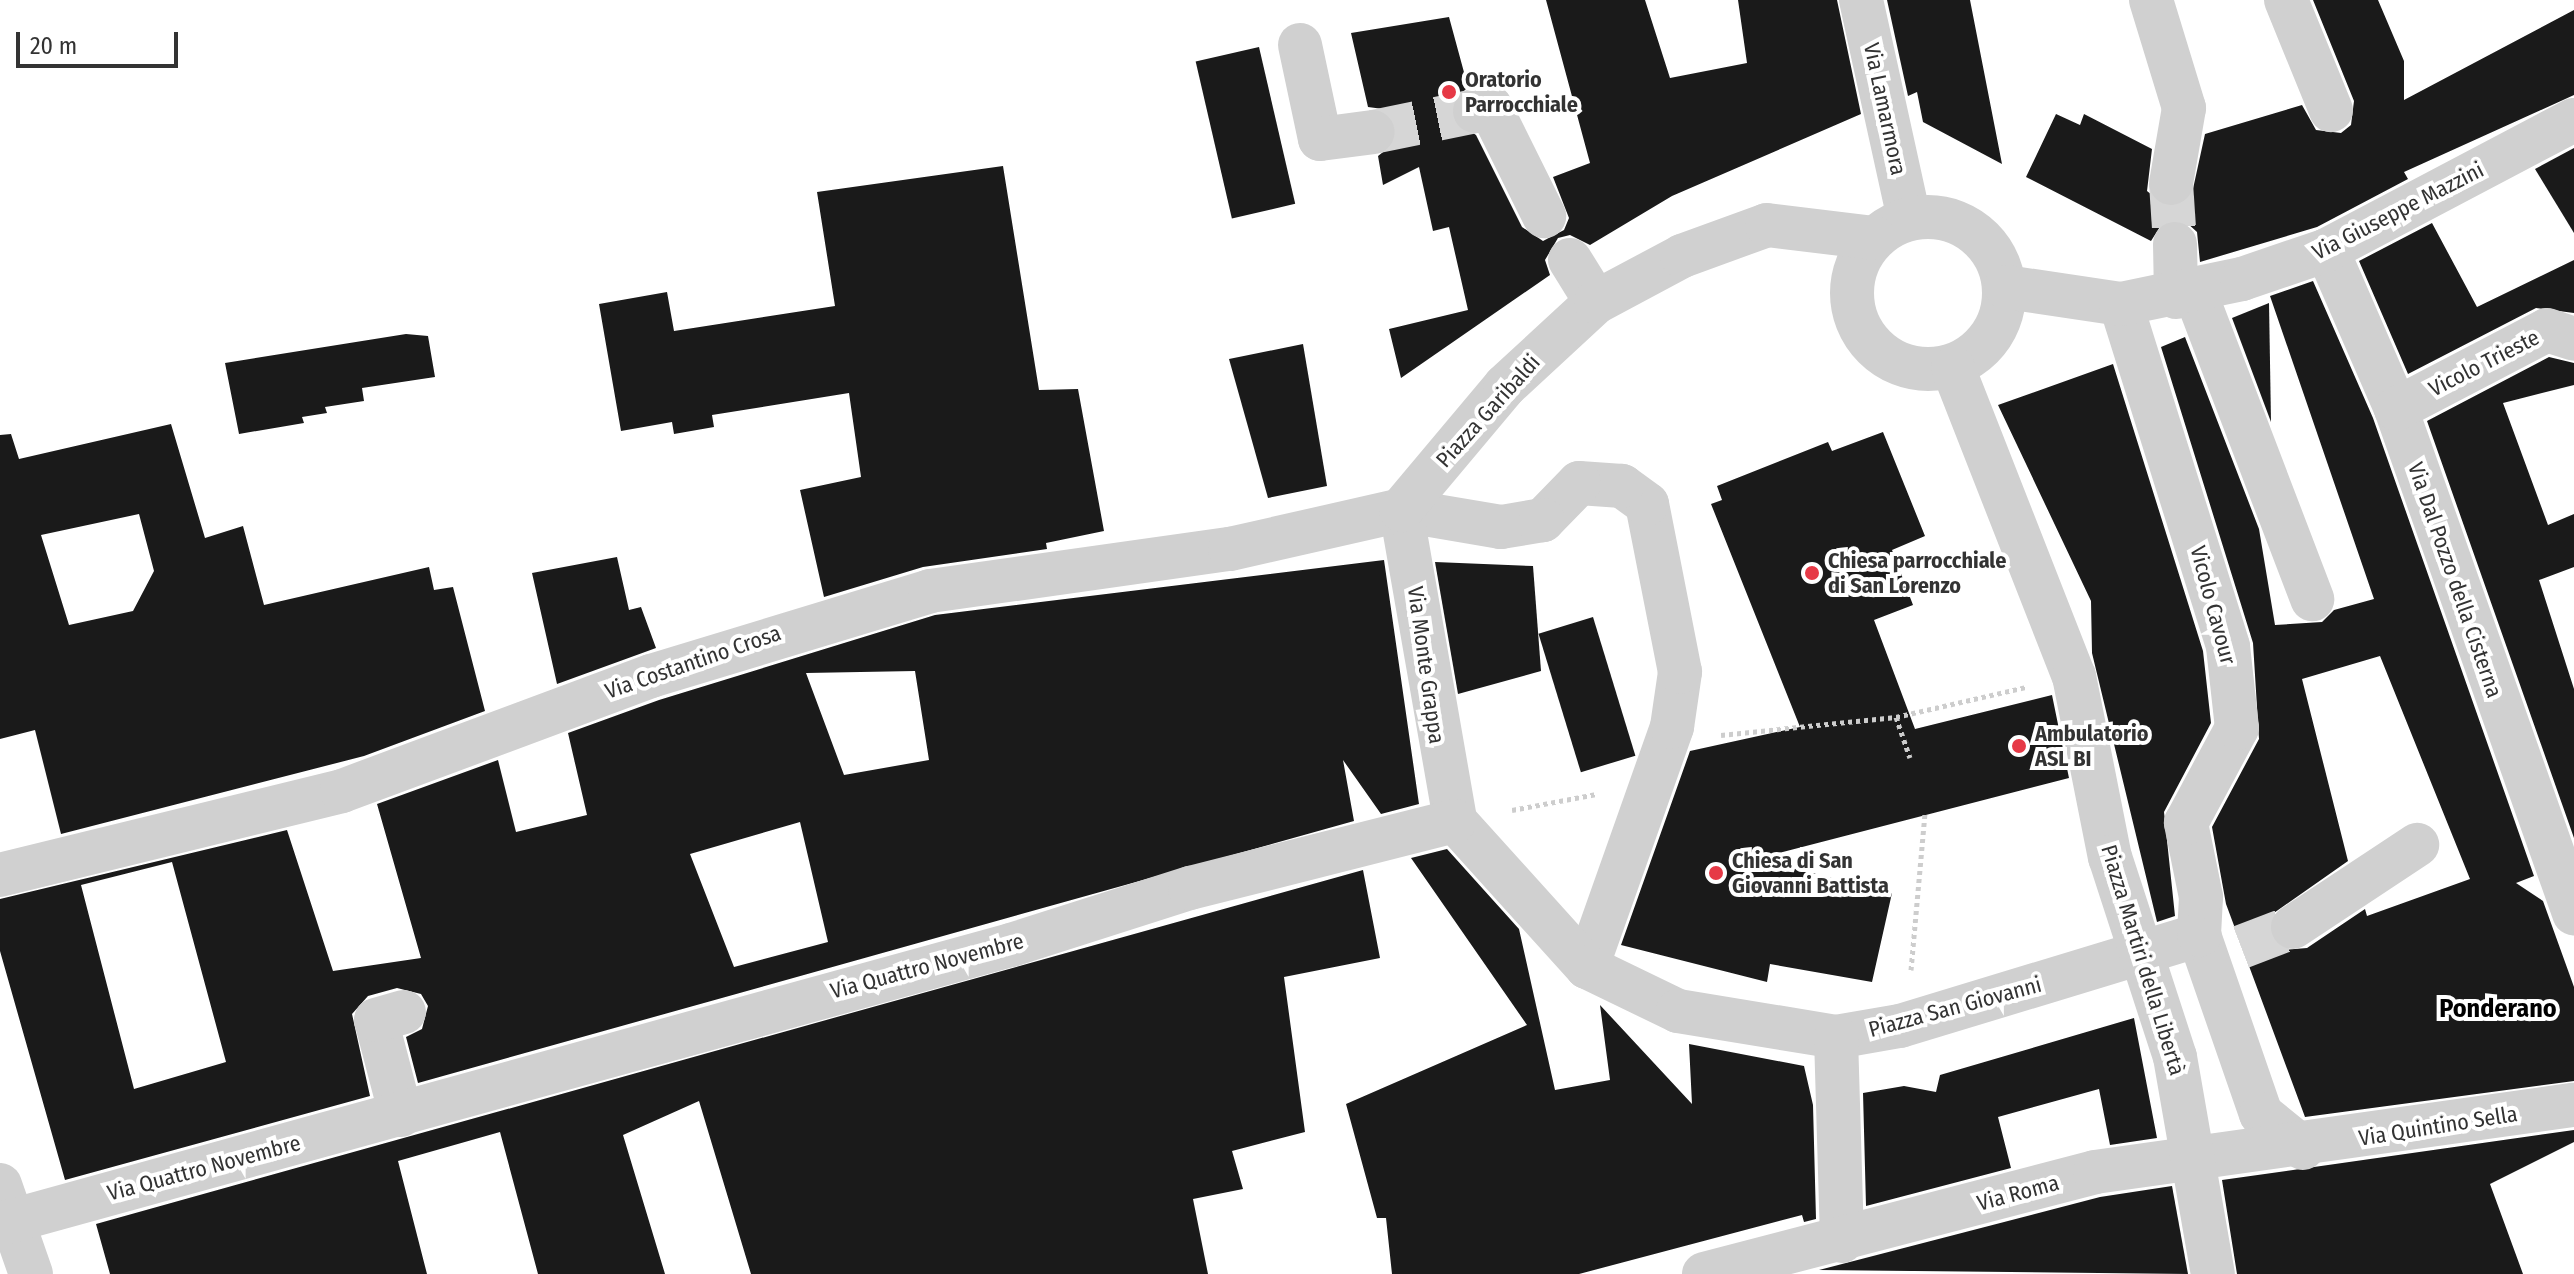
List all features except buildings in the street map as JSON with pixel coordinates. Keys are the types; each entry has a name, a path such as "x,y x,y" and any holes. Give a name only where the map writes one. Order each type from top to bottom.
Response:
{"street":[{"name":"Via Lamarmora","path":"1861,0 1891,228"},
{"path":"2151,0 2184,108 2171,183"},
{"path":"2286,0 2331,110"},
{"path":"1300,45 1320,139 1373,132"},
{"path":"1475,111 1490,107 1544,216"},
{"name":"Via Giuseppe Mazzini","path":"2121,304 2186,295 2327,250 2574,120"},
{"name":"Piazza Garibaldi","path":"1401,510 1505,386 1596,302 1682,256 1767,225 1891,228 1953,219 1990,245 2006,287"},
{"path":"1891,228 1853,274 1854,315 1876,350 1912,369 1953,368 1993,336 2006,287 2121,304"},
{"path":"2175,244 2186,295 2312,599"},
{"name":"Via Dal Pozzo della Cisterna","path":"2327,250 2396,409 2574,913"},
{"path":"1570,260 1596,302"},
{"name":"Vicolo Cavour","path":"2121,304 2228,646 2237,728 2186,823 2201,897 2199,935"},
{"name":"Vicolo Trieste","path":"2396,409 2547,330 2574,339"},
{"path":"1953,368 2074,676"},
{"path":"1401,510 1501,527 1543,520 1579,483 1622,486 1647,504 1680,672 1658,762 1587,967"},
{"name":"Via Monte Grappa","path":"1401,510 1455,821"},
{"name":"Via Costantino Crosa","path":"0,875 342,791 651,676 930,591 1230,549 1401,510"},
{"name":"Piazza Martiri della Libertà","path":"2074,676 2098,791 2139,955 2175,1057 2197,1162 2213,1274"},
{"name":"Piazza San Giovanni","path":"1455,821 1587,967 1678,1011 1836,1037 1900,1026 2139,955"},
{"name":"Via Quattro Novembre","path":"31,1274 3,1210 401,1115 1190,888 1455,821"},
{"path":"2293,927 2417,845"},
{"path":"2139,955 2199,935 2241,947"},
{"path":"2199,935 2261,1114 2303,1148"},
{"path":"401,1115 376,1020 404,1012"},
{"path":"1836,1037 1842,1241"},
{"name":"Via Quintino Sella","path":"2303,1148 2574,1105"},
{"path":"2197,1162 2303,1148"},
{"name":"Via Roma","path":"1704,1274 1782,1265 1842,1241 2095,1172 2197,1162"}],"path":[{"path":"1455,821 1600,793 1658,762 1730,732 1896,717 2074,676"},
{"path":"1896,717 1910,758"},
{"path":"1900,1026 1921,922 1925,814"}],"tunnel":[{"path":"1373,132 1475,111"},
{"path":"2171,183 2175,244"},
{"path":"2241,947 2293,927"}],"place":[{"name":"Oratorio Parrocchiale","path":"1449,92"},
{"name":"Chiesa parrocchiale di San Lorenzo","path":"1812,573"},
{"name":"Ambulatorio ASL BI","path":"2019,746"},
{"name":"Chiesa di San Giovanni Battista","path":"1716,873"}],"district":[{"name":"Ponderano","path":"2498,1009"}]}
